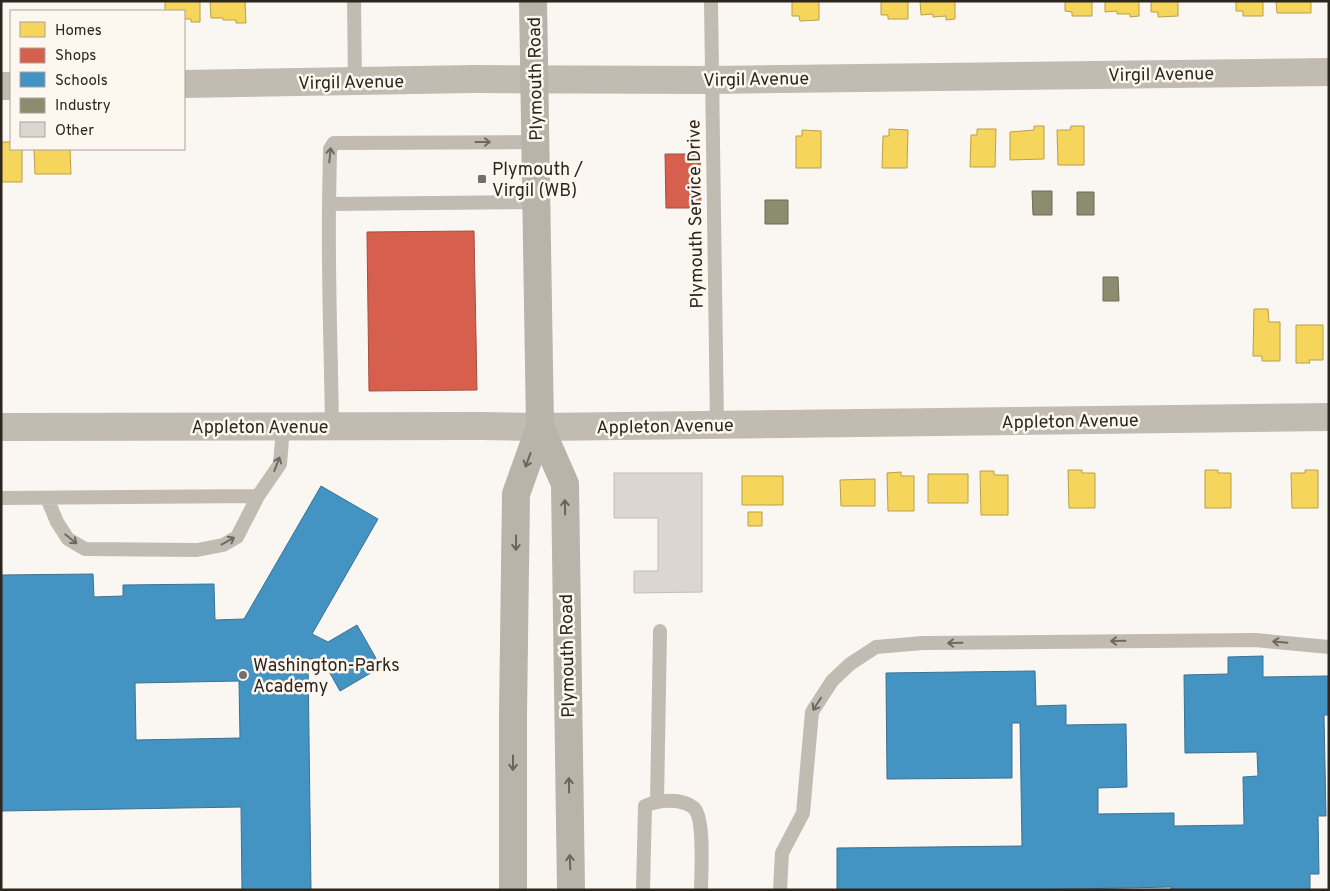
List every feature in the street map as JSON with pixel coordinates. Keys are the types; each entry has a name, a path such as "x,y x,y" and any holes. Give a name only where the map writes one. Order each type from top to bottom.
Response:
{"main road":[{"name":"Plymouth Road","path":"513,890 516,494 540,427 533,1"},
{"name":"Plymouth Road","path":"540,427 564,484 571,890"}],"street":[{"name":"Virgil Avenue","path":"185,84 590,78 712,80 1329,72"},
{"name":"Appleton Avenue","path":"1,427 540,427 1329,417"}],"lane":[{"path":"354,1 355,82"},
{"name":"Plymouth Service Drive","path":"711,1 717,425"},
{"path":"332,427 328,248 330,149 334,144 536,142"},
{"path":"329,204 537,202"},
{"path":"47,498 56,522 68,539 85,549 197,550 223,545 237,537 258,496 280,464 283,427"},
{"path":"1,498 258,496"},
{"path":"657,802 660,631"},
{"path":"780,890 782,853 803,813 812,712 832,681 850,664 876,647 923,643 1255,640 1329,647"},
{"path":"643,890 645,806 669,800 684,802 695,809 701,820 701,890"}],"building: Homes":[{"path":"165,1 200,1 200,22 191,22 191,19 185,19 185,10 165,10"},
{"path":"210,1 245,1 246,23 236,23 236,20 223,20 223,18 211,18"},
{"path":"792,1 819,1 819,20 800,21 799,16 792,16"},
{"path":"881,1 908,1 908,19 888,19 888,15 881,15"},
{"path":"920,1 955,1 955,19 946,20 946,16 933,17 933,14 921,15"},
{"path":"1065,1 1092,1 1092,16 1072,16 1072,12 1065,11"},
{"path":"1105,1 1139,1 1139,16 1130,17 1130,14 1117,14 1117,11 1105,12"},
{"path":"1151,1 1178,1 1178,16 1158,17 1158,12 1151,12"},
{"path":"1236,1 1263,1 1263,16 1243,16 1243,11 1236,11"},
{"path":"1276,1 1311,1 1311,13 1277,13"},
{"path":"1034,126 1044,126 1044,159 1010,160 1010,132 1034,130"},
{"path":"1071,126 1084,126 1084,165 1058,165 1057,130 1070,130"},
{"path":"889,129 908,130 907,168 882,168 883,136 889,136"},
{"path":"977,129 996,129 995,167 970,167 971,135 977,135"},
{"path":"802,130 821,131 821,168 796,168 796,136 802,136"},
{"path":"1,142 10,142 10,150 22,150 22,182 1,182"},
{"path":"34,150 70,150 71,174 35,174"},
{"path":"1254,309 1268,309 1269,322 1280,322 1280,361 1262,361 1262,356 1253,356"},
{"path":"1296,325 1323,325 1323,360 1309,360 1310,363 1296,363"},
{"path":"1068,470 1082,470 1082,473 1095,473 1095,508 1069,508"},
{"path":"1205,470 1231,473 1231,508 1205,508"},
{"path":"1305,470 1318,470 1318,508 1292,508 1291,473 1305,473"},
{"path":"980,471 994,471 994,475 1008,475 1008,515 981,515"},
{"path":"901,472 901,476 914,476 914,511 888,511 887,473"},
{"path":"928,474 968,474 968,503 928,503"},
{"path":"742,476 783,476 783,505 742,505"},
{"path":"875,479 875,506 841,506 840,480"},
{"path":"748,512 762,512 762,526 748,526"}],"building: Shops":[{"path":"665,154 700,154 701,208 666,208"},
{"path":"474,231 477,390 369,391 367,232"}],"building: Schools":[{"path":"321,486 378,519 312,634 328,642 357,625 381,667 340,691 322,659 308,659 311,890 242,890 241,807 1,811 1,575 93,574 94,597 123,596 123,585 214,584 215,620 244,619","holes":["239,681 240,738 136,740 135,683"]},
{"path":"1263,656 1263,677 1329,676 1329,715 1324,715 1326,816 1318,816 1319,874 1310,874 1310,890 1171,890 1171,887 1024,890 837,890 837,848 1022,846 1020,723 1012,723 1012,778 887,779 886,673 1035,671 1036,706 1066,705 1066,725 1126,724 1127,787 1098,788 1098,814 1174,813 1174,826 1244,825 1243,777 1258,776 1257,752 1185,753 1184,675 1228,674 1228,657"}],"building: Industry":[{"path":"1032,191 1052,191 1052,215 1033,215"},
{"path":"1077,192 1094,192 1094,215 1077,215"},
{"path":"765,200 788,200 788,224 765,224"},
{"path":"1103,277 1118,277 1119,301 1103,301"}],"building: Other":[{"path":"614,473 702,473 702,592 634,593 634,571 658,571 658,518 614,518"}],"place":[{"name":"Plymouth / Virgil (WB)","path":"482,179"},
{"name":"Washington-Parks Academy","path":"243,675"}]}
